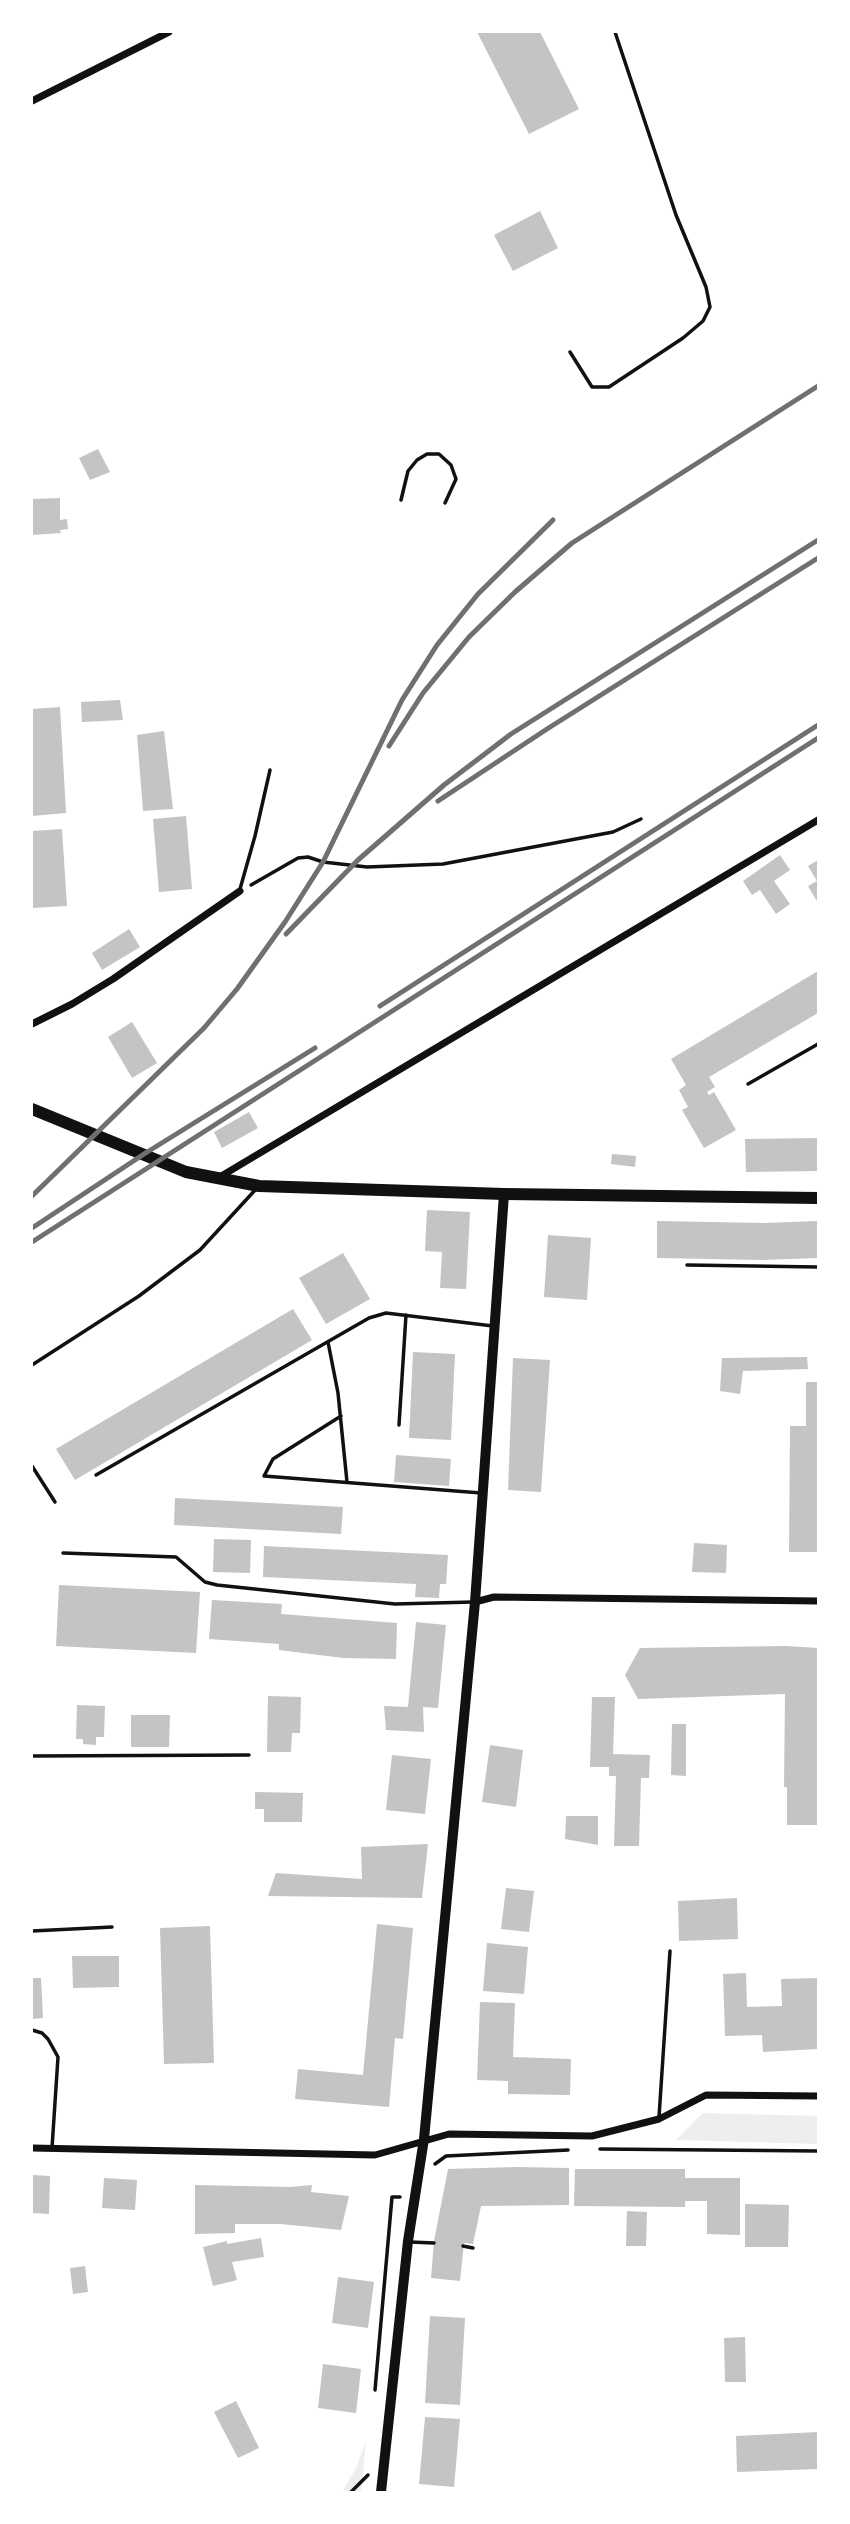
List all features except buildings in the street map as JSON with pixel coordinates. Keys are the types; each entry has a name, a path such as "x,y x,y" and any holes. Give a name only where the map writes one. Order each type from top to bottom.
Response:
{"main road":[{"path":"32,1109 186,1172 259,1186 505,1195 818,1198"},
{"path":"381,2493 408,2241 424,2139 474,1602 505,1195"}],"street":[{"path":"32,101 169,32"},
{"path":"215,1179 818,820"},
{"path":"32,1024 113,979 240,891"},
{"path":"474,1602 494,1597 818,1601"},
{"path":"32,2148 375,2155 449,2134 592,2136 659,2119 706,2095 818,2096"}],"lane":[{"path":"570,352 592,387 609,387 683,338 703,321 710,307 706,287 676,215 615,32"},
{"path":"240,891 270,770"},
{"path":"748,1084 818,1044"},
{"path":"32,1365 139,1296 200,1250 259,1186"},
{"path":"687,1265 818,1267"},
{"path":"96,1475 369,1318 386,1313 495,1326"},
{"path":"399,1425 406,1315"},
{"path":"328,1342 338,1393 347,1482"},
{"path":"341,1416 274,1459 264,1476 483,1493"},
{"path":"32,1466 55,1502"},
{"path":"63,1553 176,1557 205,1582 217,1586 395,1604 474,1602"},
{"path":"32,1756 249,1755"},
{"path":"32,1931 112,1927"},
{"path":"659,2119 670,1951"},
{"path":"32,2030 42,2033 48,2039 58,2057 52,2149"},
{"path":"408,2241 434,2244"},
{"path":"463,2246 473,2248"}],"path":[{"path":"401,500 408,471 416,460 427,454 439,454 451,465 456,479 445,503"},
{"path":"240,891 298,858 309,857 323,862 367,867 443,864 613,832 641,819"},
{"path":"592,2149 818,2151"},
{"path":"434,2165 446,2156 579,2150"},
{"path":"375,2391 392,2197 414,2198"},
{"path":"351,2493 368,2474"}],"shaded area":[{"path":"703,2113 818,2116 818,2144 676,2140"},
{"path":"366,2441 361,2492 342,2492 356,2468"}],"railway":[{"path":"389,746 423,693 469,637 515,592 572,543 818,386"},
{"path":"32,1196 204,1028 237,989 285,922 323,862 402,700 437,645 478,594 553,520"},
{"path":"286,934 358,860 444,785 511,734 818,540"},
{"path":"438,801 818,558"},
{"path":"380,1006 818,725"},
{"path":"32,1242 818,738"},
{"path":"32,1228 144,1154 315,1048"}]}
